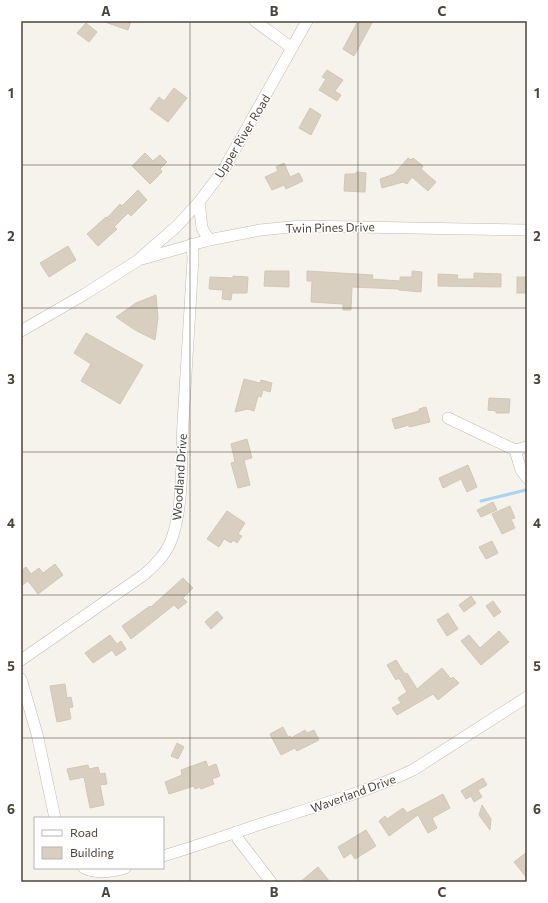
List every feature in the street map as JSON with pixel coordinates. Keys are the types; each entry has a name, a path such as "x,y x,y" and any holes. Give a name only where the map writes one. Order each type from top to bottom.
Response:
{"street":[{"path":"255,21 292,48"},
{"name":"Upper River Road","path":"21,331 85,294 137,261 177,226 199,202 228,163 307,21"},
{"path":"199,202 202,228 209,240"},
{"name":"Twin Pines Drive","path":"137,261 209,240 260,230 302,226 527,230"},
{"name":"Woodland Drive","path":"21,660 146,574 161,559 172,539 177,520 180,496 185,378 193,259 192,244"},
{"path":"448,418 515,450 527,446"},
{"path":"515,450 521,470 527,478"},
{"path":"21,679 37,734 55,817"},
{"name":"Waverland Drive","path":"164,856 194,847 395,778 413,770 527,697"},
{"path":"236,832 238,840 272,882"},
{"path":"87,869 97,872 118,869"}],"building":[{"path":"105,21 131,21 128,30"},
{"path":"358,21 373,21 354,56 343,49"},
{"path":"86,23 97,32 89,42 77,33"},
{"path":"327,70 343,80 335,91 341,95 337,101 319,90 326,79 322,77"},
{"path":"174,88 187,98 168,122 150,109 159,97 164,101"},
{"path":"310,108 321,115 311,135 299,128"},
{"path":"145,153 153,161 160,155 167,162 160,169 162,172 150,184 132,166"},
{"path":"408,158 411,160 413,158 423,166 421,169 436,182 428,191 412,177 407,184 403,182 382,188 380,179 394,174"},
{"path":"284,163 290,177 299,173 303,181 286,189 284,185 272,190 265,177 278,171 276,167"},
{"path":"356,172 366,173 365,192 344,191 345,174 356,174"},
{"path":"138,190 147,200 131,216 128,213 114,227 117,229 98,246 87,234 106,217 107,218 120,204 122,206"},
{"path":"68,246 76,260 49,277 40,263"},
{"path":"265,271 289,271 289,287 264,286"},
{"path":"307,271 373,275 372,279 400,281 400,277 412,277 412,271 422,272 421,292 399,289 352,287 351,310 343,310 343,304 311,302 312,281 307,281"},
{"path":"474,273 501,274 501,287 438,286 438,274 458,275 457,279 474,279"},
{"path":"233,276 248,277 247,293 232,293 231,300 222,299 223,290 209,289 210,277 233,278"},
{"path":"517,277 527,277 527,293 517,293"},
{"path":"156,295 158,318 155,340 135,330 116,317 136,303"},
{"path":"86,333 143,365 120,404 81,381 91,364 74,353"},
{"path":"244,379 260,383 261,380 272,383 270,392 263,390 261,397 258,396 254,411 248,409 235,412"},
{"path":"489,398 510,399 509,413 496,413 496,411 488,410"},
{"path":"426,407 430,422 395,429 392,419 419,411 419,409"},
{"path":"247,439 252,458 244,460 250,485 238,488 231,463 235,462 231,444"},
{"path":"468,465 477,487 467,492 461,479 443,488 439,478"},
{"path":"493,502 497,510 481,517 477,510"},
{"path":"510,506 515,518 511,519 515,528 502,534 492,514"},
{"path":"227,511 245,523 238,534 242,536 237,543 233,540 231,543 224,539 219,547 207,539"},
{"path":"492,541 498,553 486,559 479,547"},
{"path":"55,564 63,575 38,594 28,581 21,586 21,571 26,567 31,574 39,568 43,573"},
{"path":"183,578 193,588 183,598 187,602 178,609 174,605 131,639 122,626 150,606 151,607"},
{"path":"471,596 476,603 464,612 459,605"},
{"path":"493,601 501,612 494,617 486,606"},
{"path":"217,611 223,618 211,629 205,622"},
{"path":"448,613 458,629 447,636 437,620"},
{"path":"499,631 509,642 481,665 461,641 469,635 480,648"},
{"path":"110,635 117,644 121,641 126,649 116,656 112,650 93,663 85,653"},
{"path":"396,660 405,674 407,673 417,689 442,668 451,679 453,677 459,683 438,700 433,694 397,715 392,708 401,703 398,698 407,692 399,678 396,680 387,665"},
{"path":"65,684 67,698 71,697 73,707 69,708 71,719 57,722 50,686"},
{"path":"283,727 288,737 290,736 291,738 305,730 307,733 314,730 319,740 297,751 295,748 281,755 270,734"},
{"path":"177,743 184,747 178,759 171,756"},
{"path":"206,761 208,767 216,764 220,776 212,779 214,784 201,789 200,787 195,789 194,786 169,794 165,782 182,775 181,770"},
{"path":"88,765 89,769 98,767 100,774 105,773 107,784 100,785 104,805 90,808 84,777 70,780 67,769"},
{"path":"483,778 487,785 478,790 482,797 474,802 471,796 466,799 461,791"},
{"path":"443,794 450,808 432,818 437,828 428,833 418,815 389,836 379,821 385,816 387,819 403,808 407,813"},
{"path":"482,805 491,819 490,830 479,815"},
{"path":"366,830 376,846 355,859 351,853 344,858 338,847"},
{"path":"527,852 527,878 514,862"},
{"path":"318,867 330,882 300,882"}],"waterway":[{"path":"481,501 526,490"}]}
